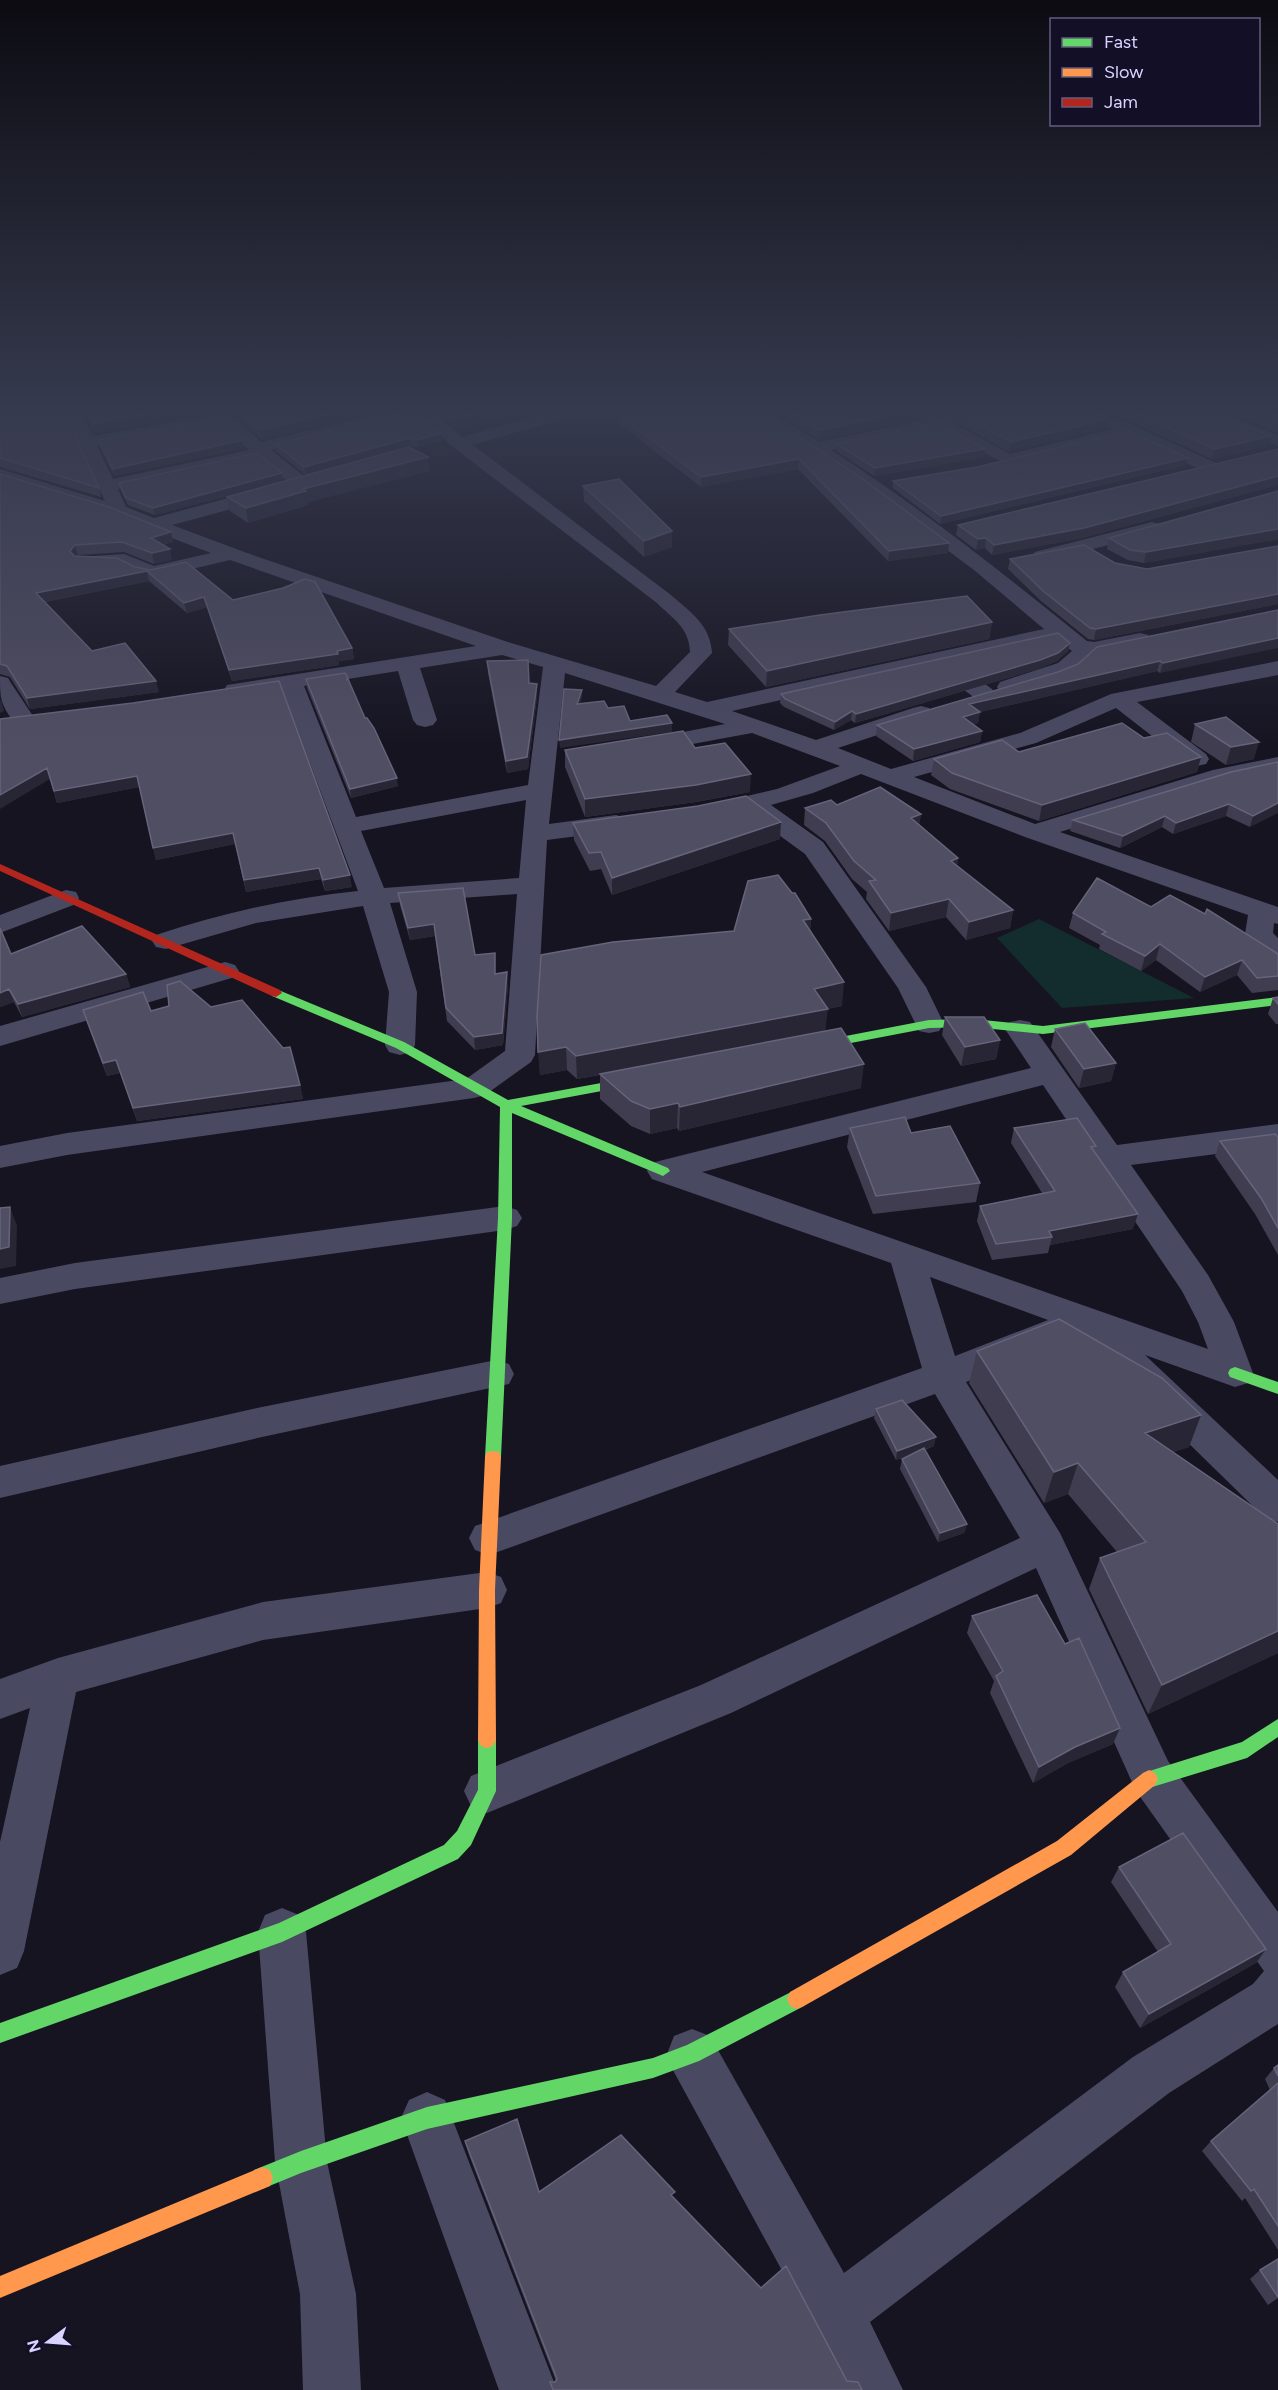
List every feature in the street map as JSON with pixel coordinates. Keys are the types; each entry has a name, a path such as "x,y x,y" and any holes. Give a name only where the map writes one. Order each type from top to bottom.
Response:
{"street":[{"path":"152,523 231,554 503,648 660,695 752,726 1034,832 1270,914 1259,934 1278,955"},
{"path":"156,524 161,523"},
{"path":"564,523 664,599 691,624 700,638 701,653 660,695"},
{"path":"924,523 981,566 1059,632 1087,650"},
{"path":"1022,559 1085,546 1165,525"},
{"path":"937,532 959,527"},
{"path":"1085,546 1103,557"},
{"path":"85,561 124,560 145,572 154,572 231,554"},
{"path":"981,566 1002,562"},
{"path":"704,710 1059,632"},
{"path":"814,748 887,722 963,701 1066,668 1087,650 1160,636"},
{"path":"213,693 503,648"},
{"path":"937,658 963,701"},
{"path":"407,663 425,720"},
{"path":"0,1156 67,1144 474,1088 520,1055 531,885 540,790 555,758 555,663"},
{"path":"888,777 1028,738 1119,699 1278,668"},
{"path":"291,682 374,897 403,992 400,1046"},
{"path":"0,683 34,717 0,721"},
{"path":"1119,699 1186,752 1222,775"},
{"path":"623,749 752,726"},
{"path":"1034,832 1222,775 1278,764"},
{"path":"689,815 777,798 831,780 859,766"},
{"path":"347,826 540,790"},
{"path":"751,803 814,848 912,987 929,1024"},
{"path":"535,834 642,821"},
{"path":"0,867 166,941 225,971 400,1046 506,1105 663,1171 1278,1388"},
{"path":"166,941 209,925 250,915 320,903 531,885"},
{"path":"0,925 66,898"},
{"path":"0,1036 225,971"},
{"path":"788,1051 929,1024 973,1023 1020,1029 1066,1029 1278,1001"},
{"path":"1020,1029 1196,1284 1216,1322 1235,1373"},
{"path":"663,1171 1051,1073"},
{"path":"506,1105 659,1076"},
{"path":"0,2033 282,1932 451,1852 464,1838 487,1791 487,1590 505,1218 506,1105"},
{"path":"1109,1157 1278,1135"},
{"path":"0,1291 75,1276 505,1218"},
{"path":"906,1255 943,1376 1046,1545 1152,1776 1278,1953"},
{"path":"489,1538 943,1376 1085,1320"},
{"path":"1085,1320 1278,1505"},
{"path":"0,1482 262,1422 496,1374"},
{"path":"487,1791 716,1700 1046,1545"},
{"path":"0,1699 58,1678 263,1621 487,1590"},
{"path":"0,1951 58,1678"},
{"path":"0,2287 301,2162 427,2118 652,2068 692,2054 765,2018 1064,1848 1152,1776 1247,1749 1278,1727"},
{"path":"282,1932 301,2162 328,2294 332,2390"},
{"path":"836,2313 1151,2075 1270,2001 1278,1990"},
{"path":"692,2054 836,2313 874,2390"},
{"path":"427,2118 528,2390"}],"green space":[{"path":"1039,919 1194,998 1062,1008 997,938"}],"building":[{"path":"0,523 148,523 171,532 151,538 170,549 152,553 122,542 75,545 70,551 74,556 117,558 135,567 151,570 186,562 233,600 283,588 305,579 315,582 352,648 337,651 338,654 229,670 204,597 184,603 147,571 36,593 92,651 125,643 156,681 27,698 7,666 0,664"},
{"path":"624,523 663,523 672,531 644,541"},
{"path":"861,523 921,523 949,543 889,551"},
{"path":"968,523 1104,523 994,545 986,538 978,539 958,525"},
{"path":"1165,523 1278,523 1278,529 1146,552 1130,550 1109,538"},
{"path":"1084,545 1115,563 1147,569 1278,546 1278,594 1096,629 1090,628 1043,591 1010,559"},
{"path":"967,596 992,622 767,671 729,629 820,615"},
{"path":"1278,610 1278,638 1163,663 1160,661 969,704 980,712 963,717 982,731 914,749 877,725 1058,672 1078,664 1097,647"},
{"path":"1058,633 1070,643 1058,653 856,714 852,711 835,722 785,699 781,694"},
{"path":"528,660 529,683 537,684 527,757 506,761 487,661"},
{"path":"345,673 348,678 346,680 348,679 365,718 374,728 397,778 350,789 306,679"},
{"path":"279,681 350,875 323,880 319,868 244,880 233,833 153,848 137,776 54,791 47,768 0,795 0,719 133,703"},
{"path":"564,689 582,690 577,704 604,701 608,708 624,706 630,721 667,715 672,723 559,740"},
{"path":"1226,717 1259,742 1231,747 1195,724"},
{"path":"1122,723 1144,738 1167,733 1201,757 1042,805 952,773 934,759 1002,740 1019,752"},
{"path":"683,731 695,748 725,743 751,774 696,785 585,799 565,750"},
{"path":"1278,762 1278,803 1253,816 1229,804 1176,823 1165,816 1123,836 1073,820 1231,772"},
{"path":"880,787 921,814 911,818 958,858 951,861 1013,910 969,922 949,899 891,913 869,881 876,880 854,861 826,823 805,808 831,800 837,805"},
{"path":"746,796 781,822 612,878 601,852 589,853 573,823 698,806"},
{"path":"778,875 792,893 795,893 811,919 803,920 844,982 814,989 828,1009 576,1056 566,1047 538,1052 537,1016 541,955 613,942 734,931 748,881"},
{"path":"1097,878 1151,907 1170,895 1205,914 1207,909 1278,954 1278,976 1257,978 1242,960 1205,977 1160,944 1145,956 1102,934 1106,932 1073,913"},
{"path":"463,888 475,955 495,953 495,974 507,972 502,1033 474,1037 446,1008 434,924 408,928 398,893"},
{"path":"82,926 126,974 18,1004 9,989 0,993 0,928 11,954"},
{"path":"180,981 211,1007 242,1000 283,1048 290,1047 300,1085 133,1108 116,1060 103,1063 83,1010 143,992 151,1011 169,1006 167,985"},
{"path":"945,1017 984,1017 1000,1040 965,1047"},
{"path":"1085,1023 1116,1063 1084,1069 1055,1029"},
{"path":"841,1028 864,1064 680,1107 678,1103 650,1109 631,1101 600,1074"},
{"path":"905,1117 911,1133 950,1126 980,1183 876,1196 850,1128"},
{"path":"1077,1118 1096,1146 1091,1147 1138,1214 1049,1231 1052,1237 996,1244 980,1206 1055,1191 1014,1128"},
{"path":"1275,1134 1278,1137 1278,1228 1261,1198 1220,1141"},
{"path":"10,1207 9,1247 0,1249 0,1208"},
{"path":"1059,1319 1162,1378 1201,1415 1145,1433 1278,1524 1278,1631 1162,1685 1100,1558 1146,1542 1078,1463 1054,1472 977,1351"},
{"path":"902,1400 936,1437 897,1451 876,1409"},
{"path":"924,1448 967,1524 940,1533 902,1459"},
{"path":"1037,1595 1065,1644 1079,1638 1120,1728 1075,1747 1039,1767 996,1676 1003,1671 972,1616"},
{"path":"1183,1833 1266,1949 1149,2014 1123,1972 1171,1944 1119,1867"},
{"path":"1278,2083 1278,2226 1254,2189 1251,2191 1211,2141"},
{"path":"517,2119 539,2192 621,2135 675,2192 671,2195 761,2288 786,2266 847,2381 858,2382 862,2390 553,2390 550,2382 555,2382 557,2379 465,2141"},
{"path":"1278,2259 1278,2297 1260,2270"}],"traffic: fast":[{"path":"276,993 400,1045 506,1105 663,1171"},
{"path":"804,1048 929,1024 973,1023 1043,1030 1278,1001"},
{"path":"493,1457 505,1218 506,1105 645,1079"},
{"path":"1235,1373 1278,1388"},
{"path":"1149,1779 1247,1749 1278,1727"},
{"path":"0,2033 282,1932 451,1852 464,1838 487,1791 487,1740"},
{"path":"262,2178 427,2118 653,2068 692,2054 797,1999"}],"traffic: slow":[{"path":"487,1740 487,1590 493,1457"},
{"path":"797,1999 1064,1848 1149,1779"},
{"path":"0,2287 262,2178"}],"traffic: jam":[{"path":"0,867 276,993"}]}
